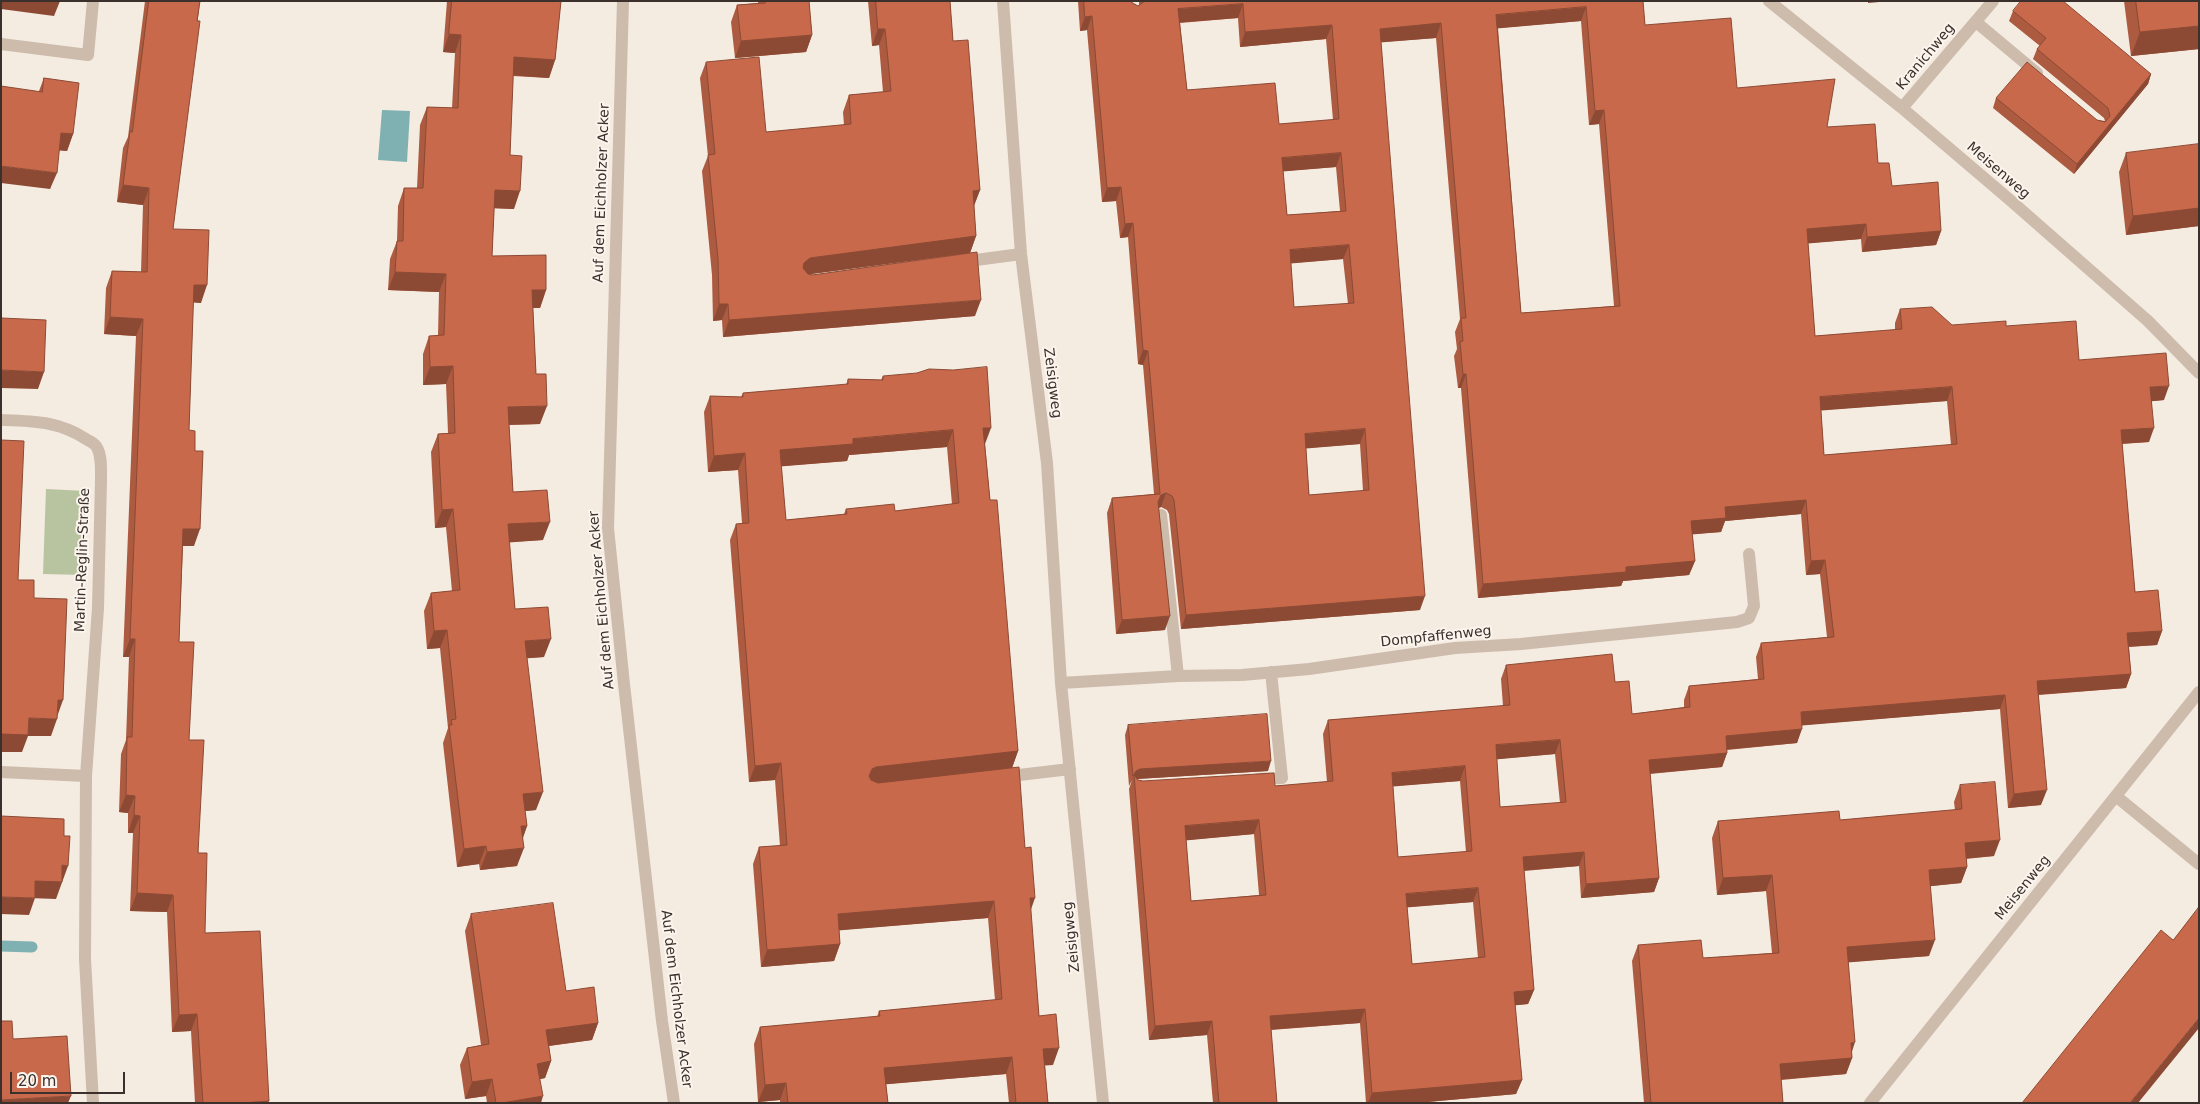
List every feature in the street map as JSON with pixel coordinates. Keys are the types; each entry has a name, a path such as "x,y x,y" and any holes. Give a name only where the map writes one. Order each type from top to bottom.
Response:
{"street":[{"path":"1,44 88,55 93,1"},
{"name":"Auf dem Eichholzer Acker","path":"623,1 608,528 630,743 662,1021 674,1103"},
{"name":"Zeisigweg","path":"1003,1 1021,254 1047,463 1061,683 1103,1103"},
{"name":"Meisenweg","path":"1769,1 1902,108 2148,321 2199,373"},
{"name":"Kranichweg","path":"1902,108 1992,1"},
{"path":"1976,22 2045,79"},
{"path":"952,263 1021,254"},
{"name":"Martin-Reglin-Straße","path":"1,420 37,421 63,426 96,446 101,464 98,608 86,776 85,956 93,1103"},
{"path":"1160,515 1178,676"},
{"name":"Dompfaffenweg","path":"1061,683 1271,672 1455,648 1521,644 1737,622 1749,618 1754,606 1749,554"},
{"path":"1243,780 1282,778 1271,672"},
{"name":"Meisenweg","path":"1870,1103 2199,692"},
{"path":"994,778 1070,769"},
{"path":"1,772 86,776"},
{"path":"2116,797 2199,864"}],"green space":[{"path":"46,489 86,491 84,575 43,574"}],"water":[{"path":"382,110 410,111 407,162 378,160"}],"building":[{"path":"149,1 200,1 197,21 200,21 173,229 209,230 207,285 194,285 189,430 195,431 195,451 203,451 200,529 183,529 179,642 194,642 189,740 204,740 198,853 207,853 205,933 260,931 269,1101 203,1103 197,1014 179,1015 173,895 137,893 140,816 134,815 135,796 126,795 127,737 132,737 135,639 130,639 143,319 110,317 112,271 147,272 149,188 123,185"},
{"path":"452,1 561,1 555,60 514,57 510,155 522,156 520,191 495,190 492,256 546,255 546,290 532,290 536,374 546,374 547,406 508,407 513,492 547,490 550,522 508,524 515,609 548,607 551,639 525,641 543,792 523,794 527,826 521,826 524,848 487,852 486,846 464,849 449,725 452,725 451,720 456,719 447,630 434,631 431,593 460,590 453,509 442,510 438,434 455,433 453,366 430,367 429,336 444,335 446,274 395,272 397,241 403,241 404,188 423,188 427,107 458,108 461,35 449,34"},
{"path":"765,1 809,1 812,35 741,41 737,5 765,3"},
{"path":"876,1 950,1 953,41 968,40 980,190 973,191 976,236 810,258 804,263 803,268 808,274 812,275 977,252 981,300 729,320 728,304 719,304 718,259 708,155 715,154 706,62 759,57 766,132 851,124 849,95 891,91 885,29 878,29"},
{"path":"1084,1 1131,1 1138,6 1145,1 1643,1 1645,25 1731,18 1737,88 1835,79 1827,127 1875,124 1878,163 1889,163 1892,186 1938,182 1941,231 1867,237 1866,224 1807,229 1815,336 1902,329 1900,309 1932,307 1952,325 2006,321 2006,326 2076,321 2079,360 2166,353 2169,386 2150,387 2154,428 2121,430 2135,592 2158,590 2162,631 2127,633 2131,674 2037,681 2047,790 2014,794 2005,695 1801,712 1802,729 1726,736 1727,753 1649,760 1659,878 1586,884 1584,852 1523,857 1534,990 1514,992 1522,1080 1372,1093 1365,1009 1270,1016 1277,1103 1219,1103 1212,1021 1155,1026 1134,775 1138,780 1143,781 1274,773 1275,786 1333,781 1328,720 1510,705 1506,665 1612,654 1615,682 1629,681 1632,714 1690,707 1689,686 1764,679 1761,643 1834,637 1825,560 1811,561 1806,500 1725,507 1726,518 1691,521 1695,561 1626,567 1626,572 1483,584 1466,374 1463,374 1460,342 1463,341 1461,318 1466,318 1441,23 1380,29 1425,596 1186,615 1174,500 1172,496 1166,493 1161,495 1158,502 1170,616 1122,620 1112,498 1160,494 1148,351 1143,350 1133,223 1125,224 1121,187 1107,188 1092,16 1085,17","holes":["1243,4 1245,32 1332,25 1339,119 1279,124 1275,83 1187,90 1178,9","1586,7 1595,111 1604,110 1620,306 1521,313 1496,15","1341,153 1346,211 1287,215 1282,158","1349,245 1354,303 1294,307 1290,250","1952,387 1957,444 1824,455 1820,397","1365,429 1369,490 1309,495 1305,434","1560,740 1566,802 1500,807 1496,745","1465,766 1472,851 1398,857 1392,773","1259,820 1266,895 1191,901 1185,826","1478,888 1485,957 1412,964 1406,894"]},
{"path":"2021,1 2063,1 2151,74 2077,164 1996,98 2027,62 2097,120 2105,122 2110,116 2108,108 2037,49 2046,38 2013,11"},
{"path":"2136,1 2199,1 2199,26 2140,32"},
{"path":"44,78 79,83 73,134 61,133 57,173 1,166 1,86 42,92"},
{"path":"2199,144 2199,208 2133,216 2126,153"},
{"path":"1,318 46,320 44,372 1,370"},
{"path":"987,367 991,428 983,428 990,500 997,500 1018,751 876,767 872,769 869,776 871,780 878,783 1019,767 1025,848 1031,847 1035,898 1030,898 1039,1016 1056,1014 1059,1048 1043,1049 1048,1103 1016,1103 1012,1057 884,1068 888,1103 788,1103 786,1083 765,1085 760,1027 880,1016 879,1011 1002,999 994,901 838,914 840,944 767,950 759,847 787,845 781,763 755,766 736,524 749,523 745,453 714,456 710,396 743,397 743,393 848,384 848,379 883,380 883,376 917,373 929,369 953,370","holes":["953,430 959,503 895,511 894,504 846,509 847,514 786,520 780,450 853,444 853,439"]},
{"path":"1,440 24,441 18,580 34,580 34,598 67,599 63,700 58,700 57,719 29,718 28,735 1,734"},
{"path":"1267,714 1271,761 1140,769 1133,776 1128,725"},
{"path":"1995,782 2000,840 1965,843 1967,867 1929,870 1935,940 1847,947 1855,1042 1851,1043 1852,1058 1780,1064 1783,1103 1651,1103 1638,945 1701,940 1703,958 1779,953 1772,875 1723,878 1718,821 1839,811 1840,820 1962,809 1960,785"},
{"path":"1,816 64,819 64,836 70,836 68,866 62,865 62,882 35,881 35,898 1,897"},
{"path":"553,903 566,991 594,987 598,1023 546,1030 551,1061 537,1064 543,1096 496,1103 492,1079 472,1082 467,1048 489,1044 471,914"},
{"path":"2199,907 2199,1018 2130,1103 2022,1103 2161,930 2173,940"},
{"path":"1,1021 12,1021 13,1039 67,1036 71,1096 1,1100"}],"waterway":[{"path":"1,946 32,947"}]}
